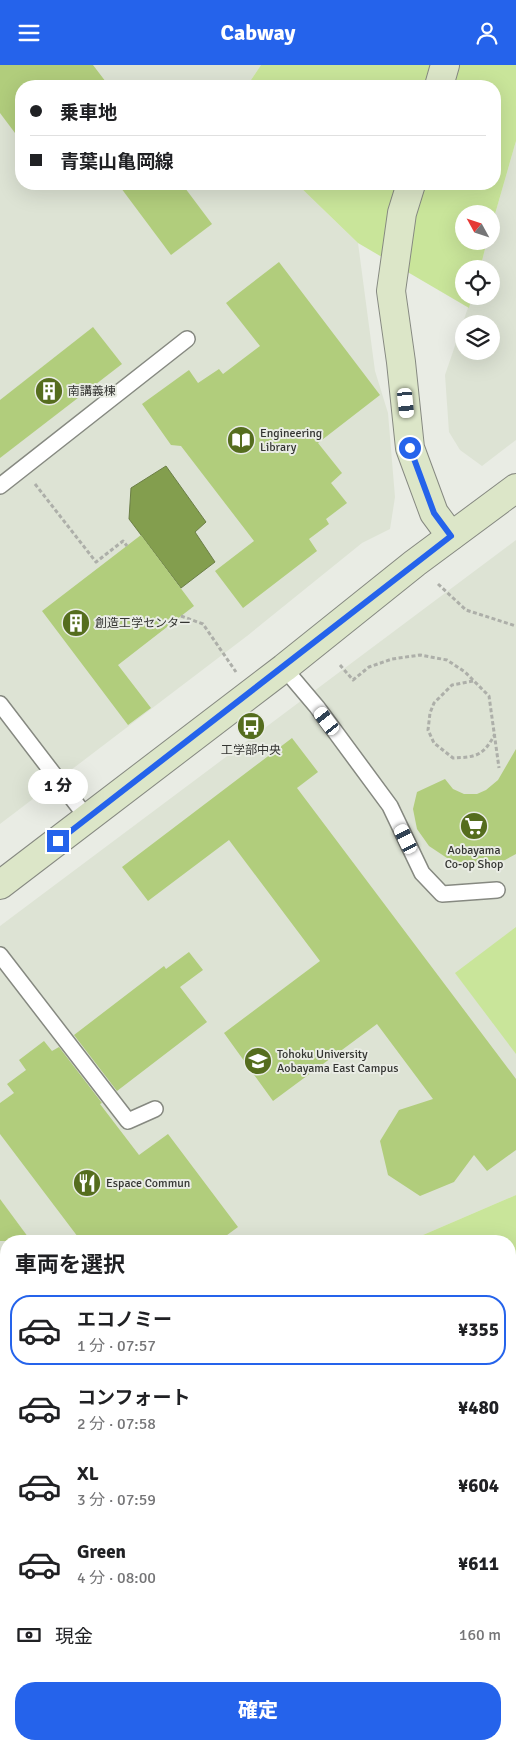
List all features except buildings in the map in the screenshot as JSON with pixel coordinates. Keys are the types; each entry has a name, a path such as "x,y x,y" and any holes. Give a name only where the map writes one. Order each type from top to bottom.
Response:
{"street":[{"path":"441,80 445,65"},
{"path":"409,190 402,213 391,291 401,361 410,448 434,513 451,536"},
{"path":"0,885 284,668 451,536 516,488"}],"lane":[{"path":"0,486 187,339"},
{"path":"284,668 317,707 390,806 422,873 442,894 497,890"},
{"path":"0,704 88,819"},
{"path":"0,955 128,1121 155,1109"}],"path":[{"path":"23,468 96,562 123,541 127,546"},
{"path":"438,584 466,610 516,626"},
{"path":"181,616 203,624 252,692"},
{"path":"340,665 353,680 369,667 392,659 420,655 447,660 465,672 489,697 499,768"},
{"path":"473,681 452,685 434,703 430,713 428,730 434,743 453,759 475,757 488,747 495,733"}],"shaded area":[{"path":"0,65 261,65 251,80 15,80 15,190 303,190 358,243 375,371 388,413 395,497 390,529 362,543 247,636 0,824"},
{"path":"261,65 516,65 516,141 498,205 455,205 455,250 485,250 482,260 455,260 455,300 358,243 303,190 501,190 501,80 251,80"},
{"path":"516,141 516,440 482,466 460,450 449,432 445,375 455,346 455,360 500,360 500,315 466,315 469,305 500,305 500,260 482,260 485,250 500,250 500,205 498,205"},
{"path":"166,466 206,522 195,532 215,562 181,588 129,519 131,488"},
{"name":"Tohoku University Aobayama East Campus","path":"516,540 516,1195 423,1235 0,1235 0,926"},
{"path":"516,927 516,1054 455,973"},
{"path":"516,1195 516,1235 423,1235"}],"place":[{"name":"南講義棟","path":"49,391"},
{"name":"Engineering Library","path":"241,440"},
{"name":"創造工学センター","path":"76,623"},
{"name":"工学部中央","path":"251,726"},
{"name":"Aobayama Co-op Shop","path":"474,826"},
{"name":"Tohoku University Aobayama East Campus","path":"258,1061"},
{"name":"Espace Commun","path":"87,1183"}],"route":[{"path":"58,841 284,668 451,536 434,513 410,448"}]}
